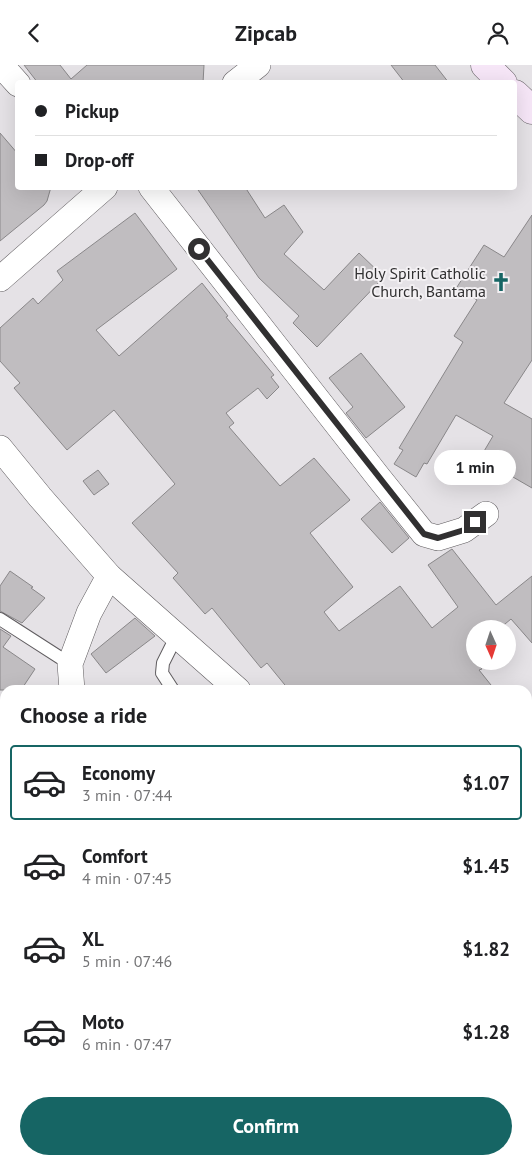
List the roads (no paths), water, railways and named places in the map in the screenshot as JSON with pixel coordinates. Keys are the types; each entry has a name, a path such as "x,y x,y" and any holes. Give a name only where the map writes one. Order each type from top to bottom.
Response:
{"main road":[{"path":"485,65 500,80"},
{"path":"517,96 532,110"}],"street":[{"path":"1,65 15,81"},
{"path":"0,279 102,190"},
{"path":"153,190 424,534 438,538 464,530 486,514"},
{"path":"0,448 40,497 109,575 232,685"},
{"path":"72,685 70,665 88,613 109,575"}],"lane":[{"path":"0,619 70,665"},
{"path":"170,685 162,673 162,663 177,635"}],"place":[{"name":"Holy Spirit Catholic Church, Bantama","path":"501,282"}]}
